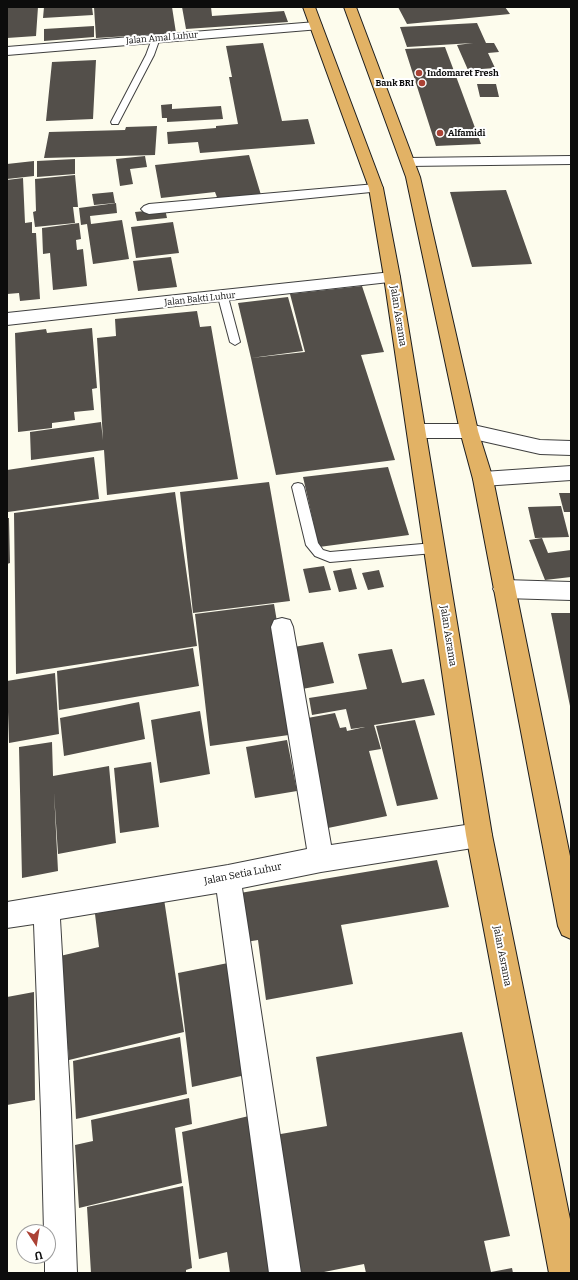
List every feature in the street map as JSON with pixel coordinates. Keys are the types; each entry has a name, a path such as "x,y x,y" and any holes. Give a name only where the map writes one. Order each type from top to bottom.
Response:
{"highway":[{"name":"Jalan Asrama","path":"309,7 376,188 392,278 479,834 565,1273"},
{"path":"350,7 411,170 469,431 483,479 571,926"}],"street":[{"name":"Jalan Amal Luhur","path":"7,51 316,26"},
{"path":"411,170 517,160 571,160"},
{"path":"411,170 429,177"},
{"path":"555,174 571,174"},
{"path":"149,209 376,188"},
{"name":"Jalan Bakti Luhur","path":"7,319 392,278"},
{"path":"416,432 469,431 540,447 571,448"},
{"path":"540,447 547,474"},
{"path":"483,479 571,473"},
{"path":"504,589 563,591"},
{"path":"282,627 321,859"},
{"name":"Jalan Setia Luhur","path":"7,915 228,878 321,859 479,834"},
{"path":"228,878 286,1273"},
{"path":"46,908 56,1112 61,1273"}],"lane":[{"path":"115,122 150,55 156,38"},
{"path":"223,297 235,342"},
{"path":"298,487 312,545 319,553 330,557 434,548"}],"building":[{"path":"7,7 38,7 36,36 7,38"},
{"path":"44,7 92,7 93,15 43,18"},
{"path":"94,7 172,7 176,33 96,38"},
{"path":"182,7 211,7 212,16 284,11 288,22 186,29"},
{"path":"398,7 505,7 510,14 407,24"},
{"path":"477,23 486,43 494,43 499,52 488,53 495,68 468,70 457,45 473,43 407,47 400,27"},
{"path":"94,26 94,37 44,41 44,29"},
{"path":"263,43 282,121 308,119 315,144 200,153 198,142 168,144 167,132 216,128 216,126 238,124 229,77 232,77 226,46"},
{"path":"445,47 481,144 436,146 405,49"},
{"path":"96,60 93,119 46,121 52,62"},
{"path":"477,84 496,84 499,97 480,97"},
{"path":"172,104 172,109 221,106 223,119 167,122 167,118 162,118 161,105"},
{"path":"157,126 155,155 44,158 49,132 125,130 126,127"},
{"path":"249,155 261,195 218,200 215,192 161,198 155,165"},
{"path":"145,156 147,167 130,169 133,184 120,186 116,159"},
{"path":"75,159 75,174 37,177 37,161"},
{"path":"34,161 34,176 7,179 7,164"},
{"path":"75,175 78,207 73,207 75,223 35,227 33,212 36,211 35,179"},
{"path":"23,178 25,223 32,222 32,233 36,233 40,299 20,301 19,293 7,294 7,180"},
{"path":"506,190 532,264 472,267 450,192"},
{"path":"113,192 115,203 94,205 92,194"},
{"path":"116,203 117,213 90,216 91,224 122,220 129,259 93,264 87,224 81,225 79,208"},
{"path":"165,209 167,218 137,221 135,212"},
{"path":"173,222 179,253 136,258 131,227"},
{"path":"79,223 81,239 76,240 77,250 83,249 87,286 53,290 50,253 43,254 42,228"},
{"path":"171,257 177,287 138,291 133,261"},
{"path":"362,286 384,352 361,355 395,460 276,475 251,358 305,352 290,294"},
{"path":"288,297 303,351 251,358 238,303"},
{"path":"197,311 200,327 211,326 238,479 107,495 104,450 31,460 30,432 101,422 103,440 97,338 116,336 115,319"},
{"path":"92,328 97,388 92,389 94,410 74,412 75,420 52,423 52,428 18,432 15,333 46,329 47,333"},
{"path":"94,457 99,499 8,512 7,470"},
{"path":"388,467 409,535 319,547 303,477"},
{"path":"269,482 290,601 193,613 180,492"},
{"path":"175,492 197,646 16,674 14,513"},
{"path":"559,493 571,493 571,512 564,512"},
{"path":"561,506 569,537 535,538 528,507"},
{"path":"7,518 9,518 10,563 7,564"},
{"path":"542,538 548,553 571,550 571,577 545,580 529,540"},
{"path":"324,566 331,590 309,593 303,569"},
{"path":"351,568 357,589 339,592 333,571"},
{"path":"379,570 384,587 368,590 362,573"},
{"path":"274,604 296,734 210,746 195,614"},
{"path":"551,613 571,613 571,706 570,706"},
{"path":"323,642 334,683 297,690 288,648"},
{"path":"193,648 199,686 59,710 57,671"},
{"path":"392,649 402,683 424,679 435,715 374,725 381,749 369,751 387,816 328,828 302,719 335,713 340,728 346,727 347,731 365,727 351,729 346,709 312,715 309,698 367,689 358,654"},
{"path":"55,673 59,734 9,743 7,681"},
{"path":"139,702 145,739 64,756 60,718"},
{"path":"200,711 210,774 160,783 151,720"},
{"path":"415,720 438,799 397,806 376,726"},
{"path":"287,740 297,791 255,798 246,747"},
{"path":"52,742 53,776 109,766 116,843 58,854 54,792 58,871 22,878 19,747"},
{"path":"151,762 159,827 120,833 114,768"},
{"path":"437,860 449,907 341,925 353,984 266,1000 258,940 240,943 234,894"},
{"path":"164,899 184,1032 69,1060 60,956 99,947 95,914"},
{"path":"233,962 250,1074 192,1087 178,973"},
{"path":"34,992 35,1100 7,1105 7,997"},
{"path":"462,1032 510,1236 484,1241 491,1272 512,1268 513,1273 366,1273 364,1264 319,1273 292,1273 275,1135 327,1126 316,1057"},
{"path":"180,1037 187,1094 76,1119 73,1061"},
{"path":"189,1098 192,1124 175,1128 182,1183 79,1208 75,1145 93,1141 91,1120"},
{"path":"253,1115 278,1273 230,1273 227,1252 199,1259 182,1132"},
{"path":"183,1186 192,1268 186,1270 186,1273 91,1273 87,1207"}],"place":[{"name":"Indomaret Fresh","path":"419,73"},
{"name":"Bank BRI","path":"422,83"},
{"name":"Alfamidi","path":"440,133"}]}
